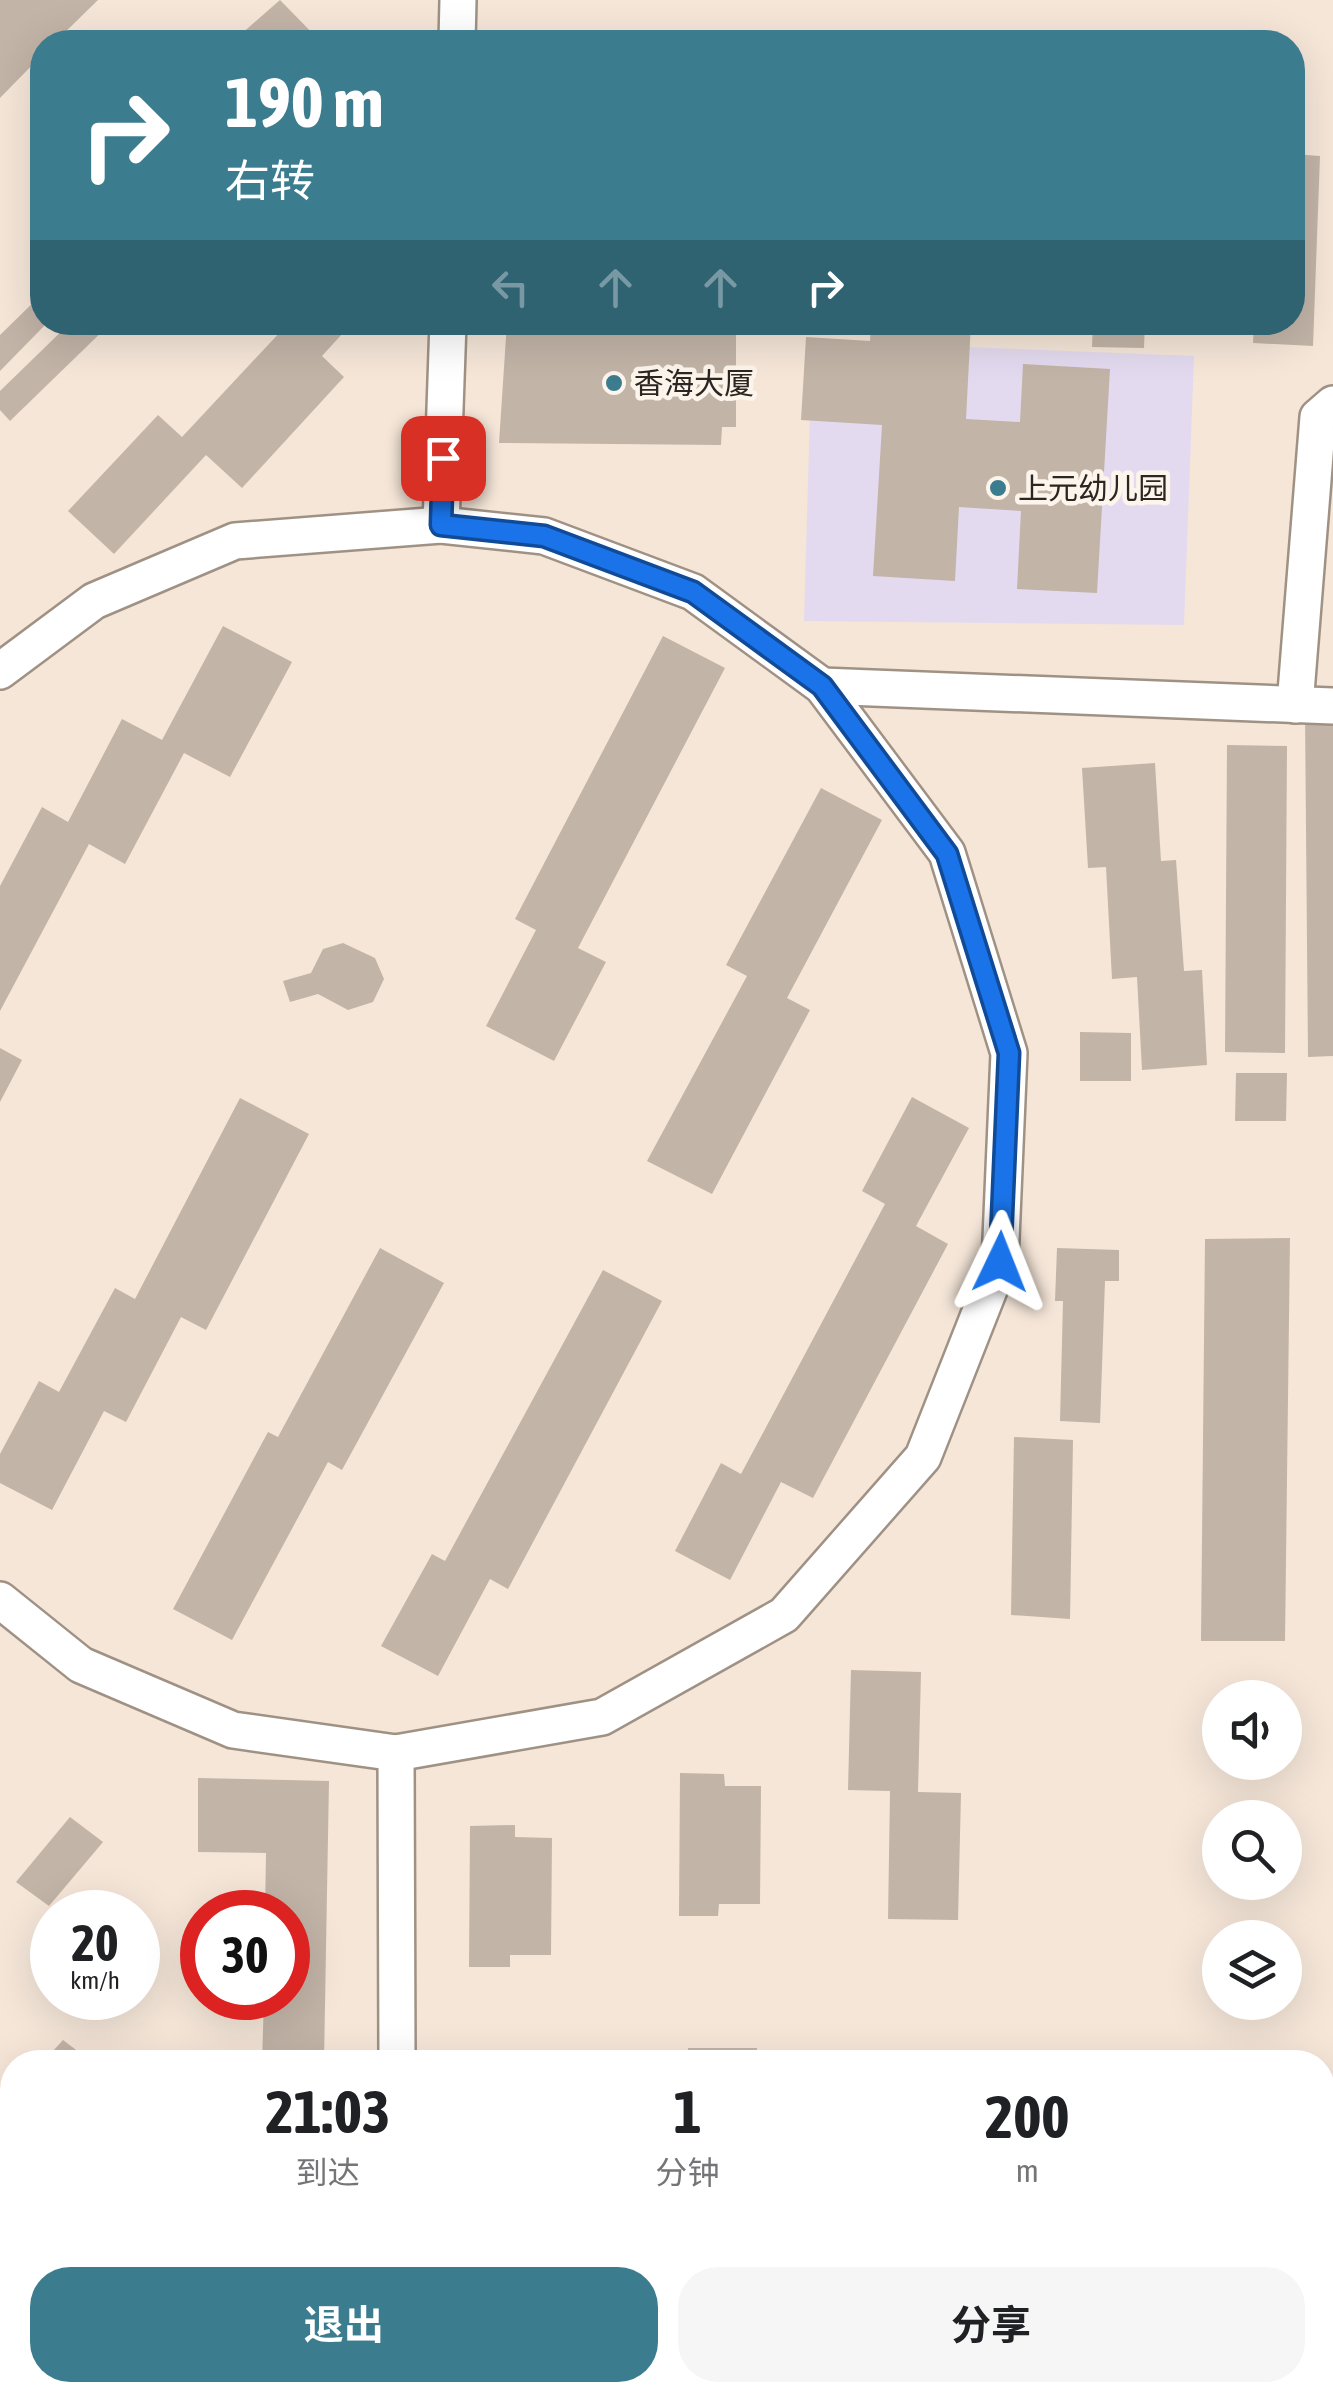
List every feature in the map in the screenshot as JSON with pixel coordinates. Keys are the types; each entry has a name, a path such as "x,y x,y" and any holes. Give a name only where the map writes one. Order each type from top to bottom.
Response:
{"street":[{"path":"457,30 458,0"},
{"path":"441,525 448,335"},
{"path":"1295,705 1318,417 1333,404"},
{"path":"0,672 94,600 235,541 441,525 544,536 693,592 822,686 947,854 1009,1053 1000,1262 923,1457 784,1614 602,1717 396,1753 232,1730 81,1665 0,1600"},
{"path":"822,686 1333,706"},
{"path":"396,1753 397,2050"}],"shaded area":[{"name":"上元幼儿园","path":"812,341 1194,356 1184,625 804,621"}],"building":[{"path":"0,0 98,0 67,30 30,30 30,67 0,98"},
{"path":"280,0 309,30 246,30"},
{"path":"1305,155 1320,156 1313,346 1253,343 1253,335 1305,335"},
{"path":"30,306 30,335 35,335 0,371 0,335"},
{"path":"58,335 99,335 10,421 0,410 0,391"},
{"path":"277,335 341,335 322,356 344,377 242,488 206,455 114,554 68,511 158,415 182,437"},
{"name":"香海大厦","path":"506,335 736,335 736,427 722,427 721,445 499,443"},
{"path":"870,335 970,335 966,419 1020,422 1023,364 1110,369 1097,593 1017,589 1021,511 959,507 955,581 873,576 882,425 801,420 806,337 870,341"},
{"path":"1092,335 1144,335 1144,348 1092,347"},
{"path":"223,626 292,662 230,777 184,753 125,864 89,844 0,1011 0,886 42,807 68,822 122,719 162,740"},
{"path":"663,636 725,668 578,948 606,962 554,1061 486,1026 536,930 515,919"},
{"path":"1305,713 1333,713 1333,1056 1308,1057"},
{"path":"1227,745 1287,746 1285,1053 1225,1052"},
{"path":"1155,763 1161,861 1176,860 1184,971 1202,970 1207,1065 1142,1070 1137,977 1112,979 1106,867 1088,868 1082,768"},
{"path":"821,788 882,820 787,998 810,1010 712,1194 647,1161 747,976 726,965"},
{"path":"343,943 375,958 384,979 373,1002 348,1010 318,994 290,1002 283,981 311,973 323,949"},
{"path":"1080,1032 1131,1033 1131,1081 1080,1081"},
{"path":"0,1048 22,1060 0,1102"},
{"path":"1236,1073 1287,1073 1286,1121 1235,1121"},
{"path":"912,1097 969,1128 916,1226 948,1244 813,1498 781,1482 730,1580 675,1551 721,1463 741,1474 885,1204 862,1191"},
{"path":"240,1098 309,1134 206,1330 181,1317 126,1422 104,1411 52,1510 0,1483 0,1454 39,1381 59,1392 115,1288 135,1299"},
{"path":"1290,1238 1285,1641 1201,1641 1205,1239"},
{"path":"380,1248 444,1283 342,1470 328,1462 232,1640 173,1609 268,1432 278,1437"},
{"path":"1057,1248 1119,1250 1119,1281 1105,1281 1100,1423 1060,1421 1063,1301 1055,1301"},
{"path":"603,1270 662,1301 508,1589 490,1579 438,1676 381,1646 432,1554 445,1561"},
{"path":"1014,1437 1073,1440 1070,1619 1011,1615"},
{"path":"851,1670 921,1672 918,1792 961,1793 958,1920 888,1919 890,1791 848,1790"},
{"path":"680,1773 724,1774 725,1786 761,1786 760,1904 719,1904 718,1916 679,1916"},
{"path":"198,1778 329,1781 324,2050 262,2050 263,2020 310,2020 310,1890 265,1890 266,1853 198,1852"},
{"path":"70,1817 103,1842 62,1890 30,1892 16,1882"},
{"path":"515,1825 515,1837 552,1838 551,1955 510,1955 510,1967 469,1967 470,1826"},
{"path":"63,2040 76,2050 54,2050"},
{"path":"688,2048 757,2048 757,2050"}],"place":[{"name":"香海大厦","path":"614,383"},
{"name":"上元幼儿园","path":"998,488"}],"route":[{"path":"443,458 441,525 544,536 693,592 822,686 947,854 1009,1053 1000,1262"}]}
